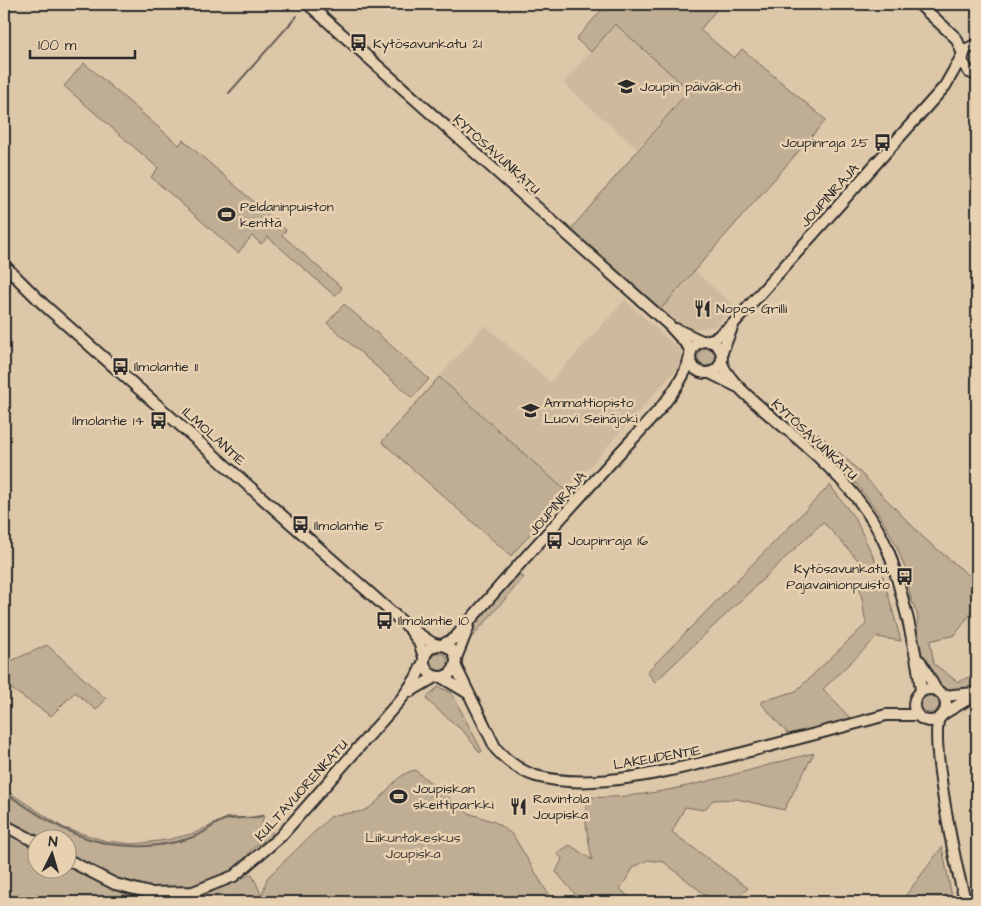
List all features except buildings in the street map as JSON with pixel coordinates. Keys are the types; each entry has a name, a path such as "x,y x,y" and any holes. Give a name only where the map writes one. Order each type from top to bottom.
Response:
{"street":[{"name":"KYTÖSAVUNKATU","path":"308,4 669,325 688,346 690,354"},
{"path":"919,4 956,38 965,69 975,74"},
{"path":"948,30 977,43"},
{"path":"962,55 968,47 977,43"},
{"name":"JOUPINRAJA","path":"705,341 716,338 734,323 945,86 962,55"},
{"name":"JOUPINRAJA","path":"945,86 963,74 975,74"},
{"name":"ILMOLANTIE","path":"4,265 43,304 407,626 432,643 441,645"},
{"name":"JOUPINRAJA","path":"722,352 734,323"},
{"name":"KYTÖSAVUNKATU","path":"669,325 705,341"},
{"path":"705,341 717,344 722,352 722,363 715,371 710,373 699,372 692,365 690,354 697,343 705,341"},
{"name":"JOUPINRAJA","path":"677,387 686,369 690,354"},
{"name":"KYTÖSAVUNKATU","path":"722,363 724,369 741,388 820,458 846,484 862,505 889,553 900,587 916,654 918,695"},
{"name":"JOUPINRAJA","path":"441,645 455,638 677,387 699,372"},
{"name":"KYTÖSAVUNKATU","path":"710,373 741,388"},
{"name":"JOUPINRAJA","path":"456,662 461,642 476,614"},
{"name":"ILMOLANTIE","path":"407,626 419,642 423,660"},
{"path":"438,677 450,673 456,662 451,650 441,645 429,648 423,660 427,672 470,695"},
{"name":"KYTÖSAVUNKATU","path":"916,654 940,693"},
{"name":"KULTAVUORENKATU","path":"78,865 115,884 150,893 193,892 234,876 281,836 402,698 416,678 423,660"},
{"name":"LAKEUDENTIE","path":"456,662 496,748 506,760 537,776 566,780 604,779 658,773 886,716 919,717"},
{"name":"KULTAVUORENKATU","path":"402,698 438,677"},
{"path":"939,762 937,731 946,705 940,693"},
{"path":"966,902 939,762 930,733 914,707 918,695 977,693"},
{"path":"919,717 931,721 977,693"},
{"name":"LAKEUDENTIE","path":"886,716 918,695"},
{"path":"4,825 28,838"}],"shaded area":[{"name":"Joupin päiväkoti","path":"615,24 689,90 637,149 563,83"},
{"path":"695,271 734,306 716,326 689,330 661,309"},
{"path":"625,300 681,351 681,364 567,492 439,377 485,325 550,382"}],"green space":[{"path":"607,4 721,4 700,30 734,58 742,49 826,120 661,309 571,229 689,90 615,24 591,52 576,39"},
{"path":"84,63 179,145 183,140 286,230 282,235 342,288 335,296 268,237 261,244 252,236 238,253 151,177 158,168 64,86"},
{"path":"344,304 429,379 412,398 327,323"},
{"path":"703,348 711,348 716,353 714,364 703,366 698,361 698,353"},
{"path":"439,377 567,492 511,556 382,442"},
{"path":"818,433 853,465 926,540 977,582 977,605 955,635 930,641 934,664 958,682 977,673 977,686 952,691 942,688 934,680 923,658 918,642 918,617 910,596 908,580 902,560 893,540 883,521 858,486 814,439"},
{"path":"830,485 856,520 878,567 863,571 860,562 823,522 655,682 647,672"},
{"path":"517,575 524,577 474,635 465,640 475,624"},
{"path":"883,576 901,641 877,637 823,689 851,719 789,735 760,702 796,691 866,624 859,582"},
{"path":"47,645 106,699 96,710 75,692 51,716 4,684 4,664"},
{"path":"435,653 443,653 448,658 446,669 435,671 430,666 430,658"},
{"path":"438,687 451,692 482,751 480,753 465,733 428,701 427,697"},
{"path":"930,695 936,698 939,704 936,710 930,713 924,710 921,704 924,698"},
{"path":"814,753 784,810 737,799 713,800 704,810 685,807 672,832 748,888 735,902 714,902 664,862 648,860 634,867 620,889 635,902 582,902 556,872 562,859 557,853 570,845 592,860 586,825 586,797 614,797 671,789 701,783"},
{"name":"Liikuntakeskus Joupiska","path":"415,770 468,813 495,822 513,835 553,902 4,902 4,831 28,845 28,878 78,878 78,872 116,889 138,895 159,897 202,892 252,874 262,896 267,878 330,817 361,812 369,808 396,781 408,772"},
{"path":"4,789 64,828 28,828 28,833 4,820"},
{"path":"264,815 262,823 274,834 252,849 236,870 214,881 192,887 171,889 150,887 109,875 78,860 78,832 106,841 134,844 167,840 195,833 229,817 249,818"},
{"path":"942,847 953,902 901,902"}],"waterway":[{"path":"229,93 297,16"},
{"path":"4,792 70,832 105,843 125,846 159,845 186,840 224,820 262,816"}],"place":[{"name":"Kytösavunkatu 21","path":"359,43"},
{"name":"Joupin päiväkoti","path":"626,86"},
{"name":"Joupinraja 25","path":"883,142"},
{"name":"Peldaninpuiston kenttä","path":"226,214"},
{"name":"Nopos Grilli","path":"702,308"},
{"name":"Ilmolantie 11","path":"120,366"},
{"name":"Ammattiopisto Luovi Seinäjoki","path":"530,410"},
{"name":"Ilmolantie 14","path":"158,420"},
{"name":"Ilmolantie 5","path":"300,525"},
{"name":"Joupinraja 16","path":"554,540"},
{"name":"Kytösavunkatu, Pajavainionpuisto","path":"904,576"},
{"name":"Ilmolantie 10","path":"384,620"},
{"name":"Joupiskan skeittiparkki","path":"399,796"},
{"name":"Ravintola Joupiska","path":"519,806"}]}
